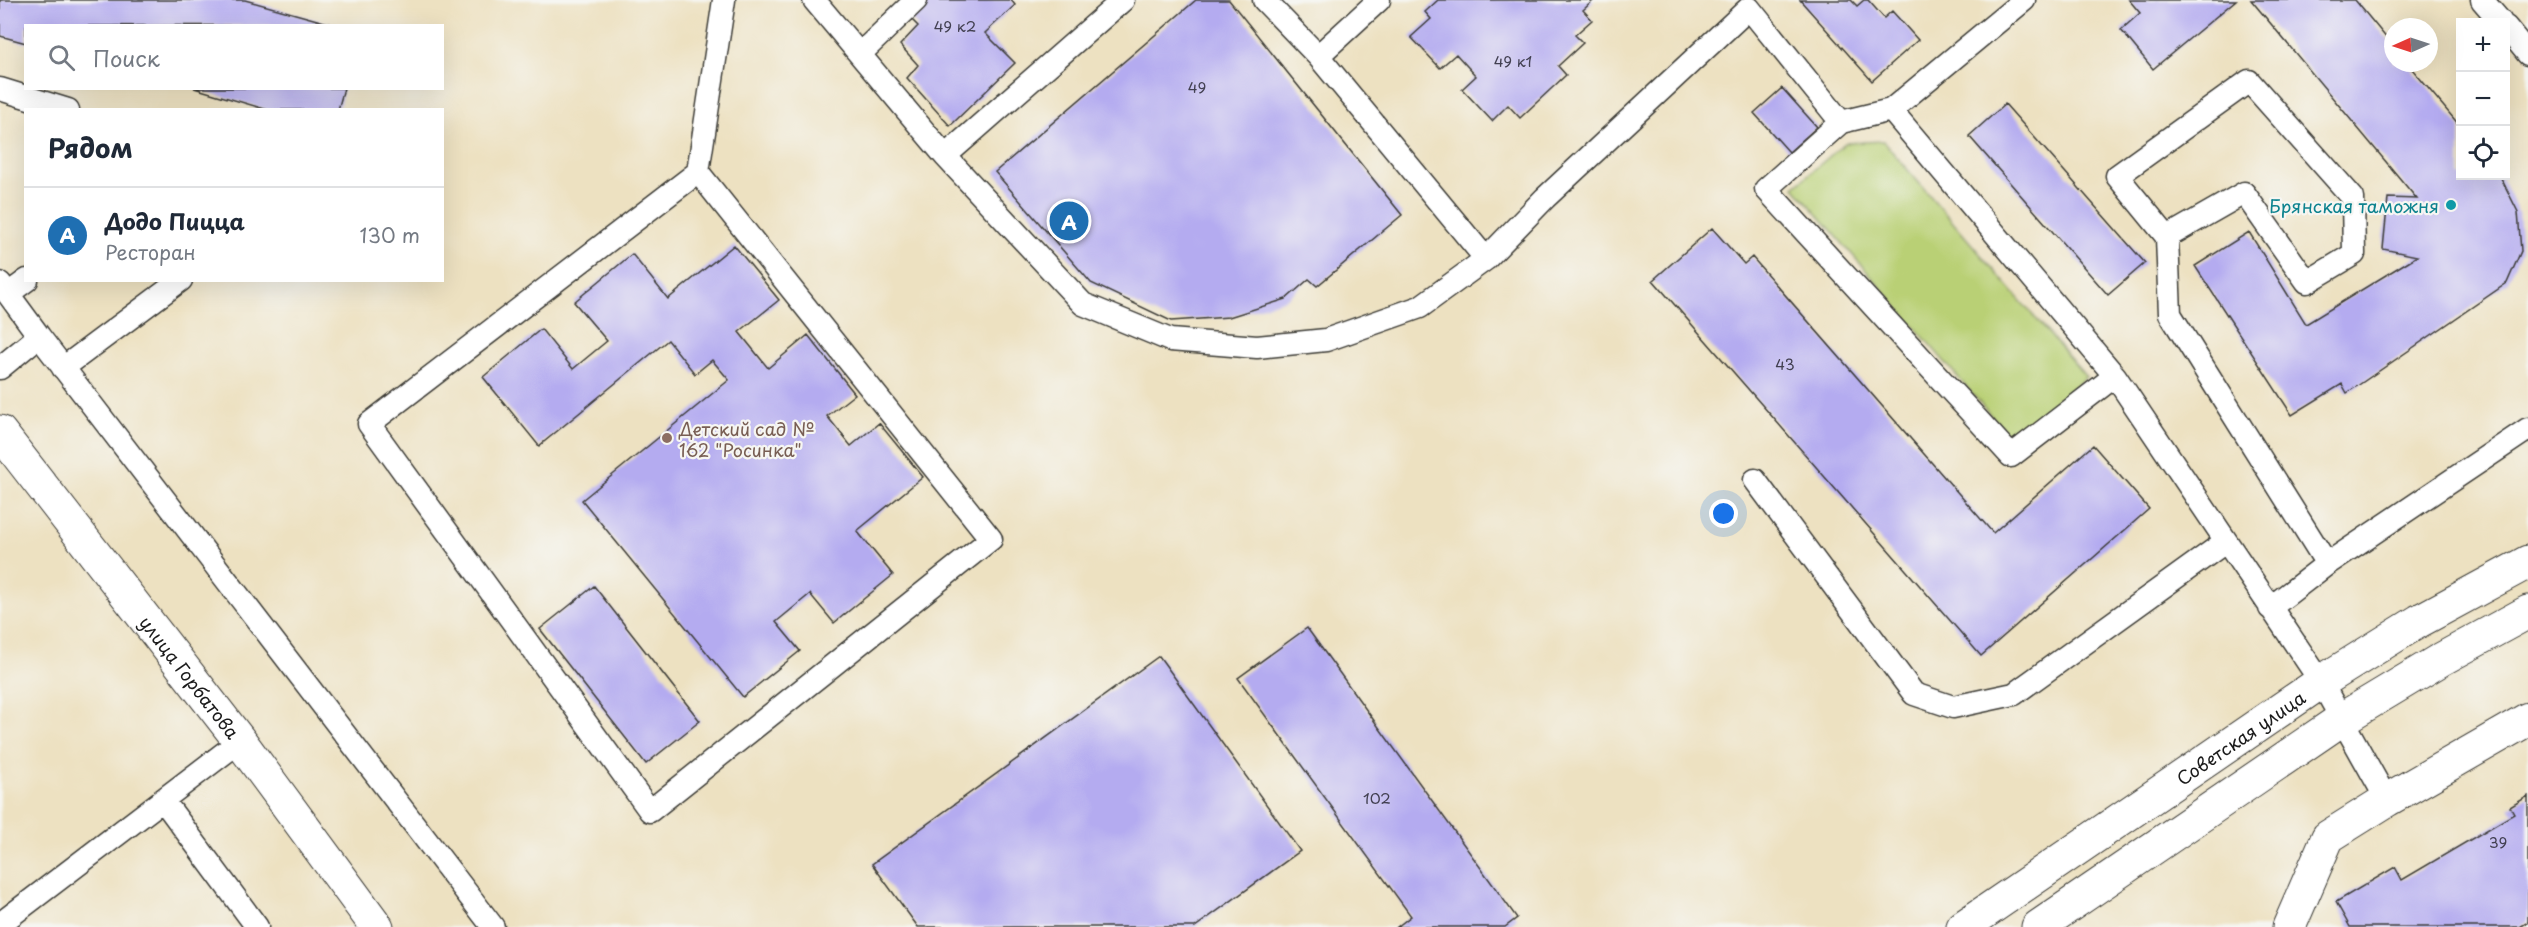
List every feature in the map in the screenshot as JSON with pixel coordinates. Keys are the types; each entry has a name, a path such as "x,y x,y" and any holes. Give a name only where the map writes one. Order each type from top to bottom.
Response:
{"main road":[{"name":"улица Горбатова","path":"0,432 240,741 377,927"},
{"name":"Советская улица","path":"1963,927 2321,682 2419,621 2528,562"},
{"path":"2038,927 2342,719 2440,660 2528,612"},
{"path":"2289,927 2328,837 2387,800 2528,719"}],"lane":[{"path":"698,172 991,539 650,812 369,424 698,172 724,0"},
{"path":"814,0 945,156 1083,304 1170,340 1257,347 1326,340 1420,307 1486,259 1545,198 1746,4 1841,122"},
{"path":"860,54 916,0"},
{"path":"945,156 1123,0"},
{"path":"1264,0 1318,56 1486,259"},
{"path":"1318,56 1379,0"},
{"path":"2024,0 1891,110 1841,122 1766,189 2011,456 2115,375"},
{"path":"2482,0 2498,18"},
{"path":"2510,33 2528,54"},
{"path":"2167,237 2244,193 2307,282 2354,254 2353,198 2249,81 2118,176 2167,237 2170,314 2326,564"},
{"path":"0,89 62,108"},
{"path":"1891,110 2115,375 2321,682 2387,800"},
{"path":"24,281 4,289 493,927"},
{"path":"63,368 178,282"},
{"path":"0,368 39,336"},
{"path":"2270,608 2326,564 2528,429"},
{"path":"1755,480 1914,694 1953,707 2014,694 2225,542"},
{"path":"0,924 240,741"},
{"path":"163,800 257,927"}],"green space":[{"path":"1883,141 2086,377 2012,440 1794,187 1845,143"}],"building":[{"path":"0,0 245,0 331,24 24,24 24,42 0,36"},
{"path":"920,0 1011,0 1015,5 985,33 1015,63 950,126 907,78 918,65 900,45 918,26 911,19"},
{"path":"1196,0 1229,0 1402,215 1317,286 1309,279 1286,299 1229,317 1171,321 1091,283 995,172"},
{"path":"1438,0 1594,0 1583,10 1592,20 1575,35 1583,43 1558,66 1566,75 1520,118 1508,105 1492,121 1462,89 1476,76 1456,54 1440,68 1411,37 1431,19 1425,12"},
{"path":"1800,0 1851,0 1857,6 1864,0 1868,0 1884,18 1892,11 1918,40 1872,81"},
{"path":"2129,0 2236,0 2153,69 2121,30 2140,13"},
{"name":"Брянская таможня","path":"2251,0 2355,0 2384,35 2384,72 2415,72 2456,121 2456,180 2502,180 2518,212 2521,251 2507,283 2347,393 2342,384 2292,415 2195,266 2249,232 2306,324 2417,256 2383,249 2388,198 2417,199"},
{"path":"1782,88 1817,127 1789,152 1754,113"},
{"path":"201,90 343,90 339,108 261,108"},
{"path":"2005,104 2145,263 2108,295 1969,136"},
{"path":"1712,228 1744,264 1752,257 1993,533 2093,445 2149,509 1981,656 1653,280"},
{"path":"734,245 779,300 739,332 768,368 808,335 855,394 827,416 851,446 879,423 923,477 857,531 893,575 834,623 810,594 776,622 800,651 743,697 582,500 729,380 712,360 695,374 668,340 539,446 483,377 541,329 573,369 607,341 574,302 632,254 668,299"},
{"path":"594,586 700,721 646,764 540,629"},
{"path":"1307,628 1517,918 1505,927 1397,927 1411,916 1238,678"},
{"path":"1159,656 1300,851 1195,927 918,927 872,864"},
{"path":"2528,796 2528,922 2520,927 2350,927 2336,902 2395,867 2402,880 2514,814 2510,807"}],"place":[{"name":"Брянская таможня","path":"2451,205"},
{"name":"Додо Пицца","path":"1069,221"},
{"name":"Детский сад № 162 \"Росинка\"","path":"667,438"}]}
